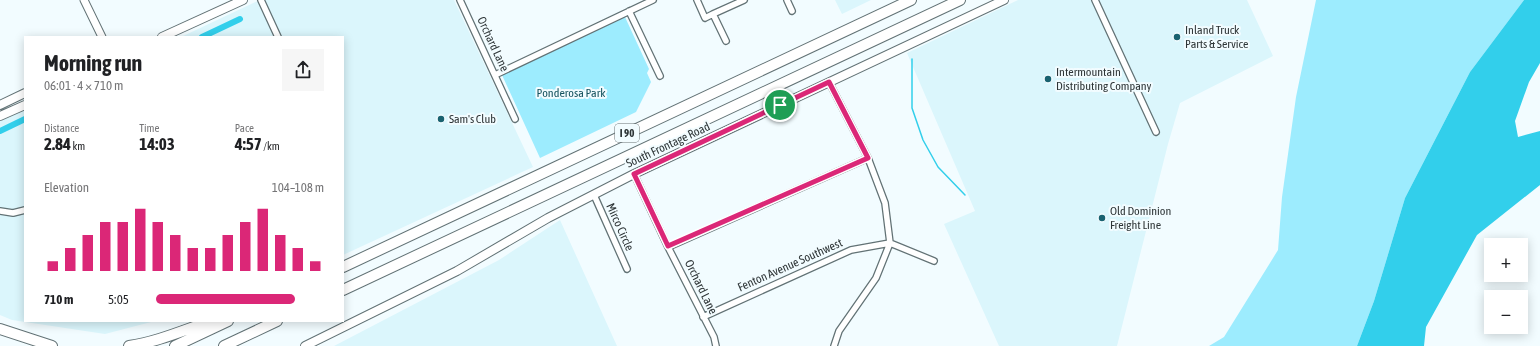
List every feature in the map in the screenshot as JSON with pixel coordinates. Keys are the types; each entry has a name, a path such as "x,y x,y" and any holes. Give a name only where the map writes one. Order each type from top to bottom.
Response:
{"highway":[{"name":"I 90","path":"344,267 911,0"},
{"name":"I 90","path":"344,290 960,0"},
{"path":"128,346 138,345 208,322"},
{"path":"175,346 226,322"},
{"path":"224,346 276,322"},
{"path":"234,346 276,322"},
{"path":"0,329 52,346"}],"main road":[{"path":"164,36 243,0"},
{"name":"South Frontage Road","path":"305,346 457,271 548,218 634,174 1004,0"},
{"path":"3,104 24,94"},
{"path":"0,116 24,105"}],"street":[{"path":"84,0 102,36"},
{"path":"261,0 278,36"},
{"path":"495,75 653,0"},
{"path":"697,0 705,18 744,0"},
{"path":"787,0 792,11"},
{"path":"1095,0 1156,132"},
{"name":"Orchard Lane","path":"463,1 515,119"},
{"path":"630,11 660,76"},
{"path":"713,14 726,42"},
{"path":"829,82 868,158 885,203 890,244 876,278 839,331 834,346"},
{"path":"668,246 868,158"},
{"name":"Orchard Lane","path":"634,174 714,338 716,346"},
{"name":"Mirco Circle","path":"594,194 627,269"},
{"path":"0,211 13,213 24,210"},
{"name":"Fenton Avenue Southwest","path":"703,317 851,250 890,244 934,261"}],"shaded area":[{"path":"260,0 454,0 533,167 344,255 344,36 183,36"},
{"path":"835,0 871,0 842,14"},
{"path":"1018,0 1247,0 1273,56 1180,103 1168,144 1117,346 999,346 944,224 975,211 907,53"},
{"path":"1524,0 1540,0 1540,63 1529,82 1515,121 1518,137 1540,131 1540,185 1477,235 1426,327 1424,346 1357,346 1374,301 1405,198 1470,72"},
{"path":"24,110 24,322 12,320 0,315 0,121"},
{"path":"560,220 617,346 334,346 499,260"},
{"path":"25,322 151,322 105,334"}],"green space":[{"path":"1316,0 1524,0 1470,72 1405,198 1374,301 1357,346 1209,346 1224,337 1278,250 1282,197 1296,97"},
{"name":"Ponderosa Park","path":"625,17 649,69 647,73 651,82 636,112 540,158 502,75"}],"waterway":[{"path":"204,36 240,19"},
{"path":"912,59 912,108 923,140 938,167 965,195"},
{"path":"0,131 24,119"}],"place":[{"name":"Inland Truck Parts & Service","path":"1177,37"},
{"name":"Intermountain Distributing Company","path":"1048,79"},
{"name":"Sam's Club","path":"441,119"},
{"name":"Old Dominion Freight Line","path":"1102,218"}],"route":[{"path":"829,82 868,158 668,246 634,174 780,105 829,82"}]}
